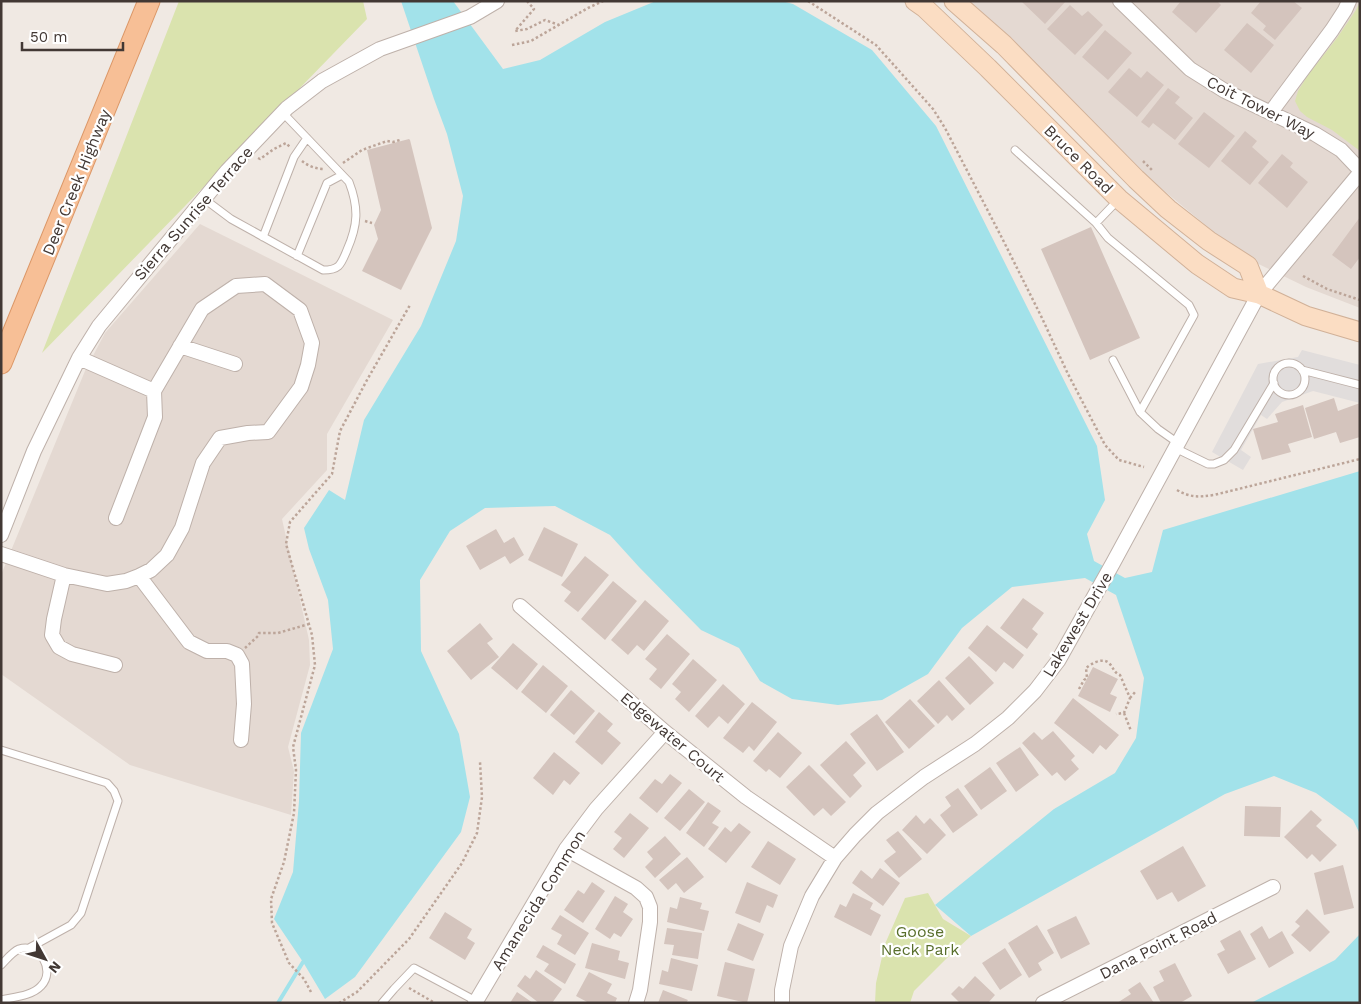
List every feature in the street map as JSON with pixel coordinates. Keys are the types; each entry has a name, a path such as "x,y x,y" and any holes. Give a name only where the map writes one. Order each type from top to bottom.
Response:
{"main road":[{"name":"Deer Creek Highway","path":"1,363 149,1"},
{"name":"Bruce Road","path":"915,1 925,8 988,68 1119,199 1197,264 1233,288 1259,294 1306,316 1360,332"},
{"name":"Bruce Road","path":"954,1 1004,45 1168,209 1209,241 1248,266 1259,294"}],"street":[{"name":"Sierra Sunrise Terrace","path":"1,535 34,451 79,358 98,326 227,171 283,113 322,81 380,49 470,17 497,1"},
{"path":"1271,112 1332,30 1349,1"},
{"name":"Coit Tower Way","path":"1127,3 1190,69 1226,91 1322,138 1340,150 1360,172"},
{"name":"Lakewest Drive","path":"782,1003 782,990 791,946 812,896 835,858 877,813 924,777 975,744 1008,718 1035,691 1058,661 1259,294 1360,172"},
{"path":"1,554 64,575 107,584 126,581 139,576 151,570 166,555 182,528 203,462 220,438 248,432 268,432 301,387 312,343 300,310 266,284 236,286 202,309 154,391 155,418 116,518"},
{"path":"180,346 235,364"},
{"path":"79,358 154,391"},
{"path":"64,575 52,636 59,647 72,654 115,665"},
{"path":"139,576 190,642 207,651 227,651 237,655 242,664 244,704 241,740"},
{"name":"Edgewater Court","path":"520,606 665,732 746,797 835,858"},
{"name":"Amanecida Common","path":"475,1002 566,849 596,809 665,732"},
{"path":"566,849 636,888 646,897 650,907 650,922 640,990 636,1003"},
{"name":"Dana Point Road","path":"1043,1003 1273,886"}],"lane":[{"path":"203,198 231,219 323,270 332,270 341,265 353,236 356,221 354,195 349,182 283,113"},
{"path":"262,237 294,157 307,138"},
{"path":"1016,150 1096,223 1108,238 1189,304 1194,315 1140,412"},
{"path":"297,256 326,183 342,175"},
{"path":"1096,223 1119,199"},
{"path":"1113,360 1140,412 1176,446 1208,464 1224,460 1234,450 1274,384 1275,372 1283,364 1294,364 1302,370 1360,385"},
{"path":"1274,384 1281,393 1287,395 1298,392 1304,384 1302,370"},
{"path":"1,750 106,783 114,791 118,801 81,913 71,925 29,948 18,950 1,965"},
{"path":"1,1000 32,993 42,985 47,974 46,963 40,953 29,948"},
{"path":"382,1003 414,968 475,1002"}],"path":[{"path":"527,1 534,9 515,31 526,29 545,20 559,25"},
{"path":"512,45 531,41 603,1"},
{"path":"808,1 876,45 934,109 1003,240 1105,445 1119,460 1144,467"},
{"path":"334,167 346,162 362,150 387,141 400,140"},
{"path":"1140,159 1154,173"},
{"path":"1303,276 1327,289 1360,300"},
{"path":"311,992 304,979 289,963 272,924 271,899 284,862 294,813 296,770 293,747 315,665 312,635 286,544 290,522 332,474 340,430 410,305"},
{"path":"1177,490 1185,495 1194,497 1214,495 1360,459"},
{"path":"258,636 260,633 278,633 309,624"},
{"path":"1079,689 1087,678 1086,668 1093,662 1104,661 1108,663 1115,673 1120,675 1130,698"},
{"path":"1131,731 1124,713 1130,698 1136,692"},
{"path":"1116,714 1124,713"},
{"path":"339,1003 357,992 409,939 462,863 477,833 482,797 480,762"},
{"path":"404,985 435,1003"}],"shaded area":[{"path":"968,1 1360,1 1360,308 1306,287 1244,257 1133,165"},
{"path":"200,224 393,320 327,434 327,470 282,519 309,640 310,665 288,747 294,771 291,815 130,765 1,674 1,575 85,371 105,333"},
{"path":"1302,350 1360,365 1360,403 1313,391 1282,402 1267,419 1261,415 1241,450 1251,457 1243,470 1212,452 1258,364 1298,357"}],"green space":[{"path":"179,1 363,1 367,19 42,353"},
{"path":"1360,2 1360,151 1332,130 1307,117 1300,111 1295,101 1298,91 1308,75 1337,38"},
{"name":"Goose Neck Park","path":"928,893 943,919 971,936 914,991 910,1003 875,1003 876,983 885,944 905,898"}],"water":[{"path":"401,1 453,1 503,69 540,60 605,22 656,1 782,1 793,4 872,50 936,126 1097,446 1105,500 1087,534 1094,561 1125,578 1152,572 1163,530 1360,471 1360,834 1353,820 1316,793 1274,776 1225,794 971,936 935,905 1054,809 1115,773 1136,738 1144,678 1116,595 1085,578 1012,587 962,628 928,674 882,700 838,705 792,699 760,681 739,648 701,630 610,535 555,506 485,508 450,531 420,580 421,651 459,734 470,797 461,832 355,977 325,999 274,919 293,872 299,801 301,733 333,649 328,600 309,549 304,528 329,490 345,500 364,420 421,326 456,241 463,196 447,134"},
{"path":"1360,934 1360,1003 1251,1003 1335,960"}],"building":[{"path":"1021,1 1066,1 1045,24"},
{"path":"1181,1 1217,1 1221,5 1196,33 1172,12"},
{"path":"1261,1 1293,1 1302,8 1275,40 1263,30 1266,26 1251,13"},
{"path":"1070,5 1082,16 1088,11 1103,25 1075,55 1047,29"},
{"path":"1247,23 1274,45 1251,73 1224,50"},
{"path":"1105,30 1132,53 1108,80 1082,57"},
{"path":"1129,68 1141,78 1147,71 1164,85 1137,117 1108,92"},
{"path":"1168,88 1180,97 1175,103 1193,118 1175,140 1153,123 1149,128 1141,122"},
{"path":"1204,112 1235,136 1209,168 1178,144"},
{"path":"1245,131 1257,141 1252,147 1269,162 1250,185 1221,161"},
{"path":"409,139 432,228 401,290 362,271 378,239 374,225 381,210 367,150"},
{"path":"1282,154 1293,163 1290,167 1308,182 1287,208 1258,183"},
{"path":"1360,217 1360,257 1351,269 1332,255"},
{"path":"1091,227 1140,338 1090,360 1041,249"},
{"path":"1334,398 1338,411 1360,403 1360,437 1340,443 1336,432 1314,439 1305,408"},
{"path":"1303,405 1312,437 1288,444 1291,452 1262,460 1253,429 1278,422 1275,414"},
{"path":"544,527 578,544 562,577 528,560"},
{"path":"496,529 504,543 514,537 524,555 510,564 505,556 480,570 466,546"},
{"path":"585,556 609,575 578,612 564,601 571,592 561,585"},
{"path":"613,581 637,601 605,640 581,619"},
{"path":"1023,598 1044,613 1032,629 1038,634 1027,649 1000,628"},
{"path":"645,600 669,621 644,651 637,645 628,655 611,640"},
{"path":"480,623 493,639 487,643 499,657 471,680 447,651"},
{"path":"987,625 1024,655 1013,669 1004,662 996,672 968,648"},
{"path":"667,634 690,654 661,689 649,679 657,669 645,659"},
{"path":"513,643 538,664 517,690 491,668"},
{"path":"969,656 994,683 970,705 945,678"},
{"path":"693,659 717,680 689,712 675,699 681,692 672,684"},
{"path":"543,665 568,686 546,713 521,692"},
{"path":"1093,667 1118,679 1110,694 1117,697 1110,712 1078,696"},
{"path":"939,680 965,709 952,721 947,715 938,724 917,701"},
{"path":"723,684 745,704 728,724 719,716 708,728 695,716"},
{"path":"571,690 595,711 574,735 550,715"},
{"path":"1073,698 1119,735 1106,750 1100,745 1093,754 1054,723"},
{"path":"910,699 935,726 909,749 885,722"},
{"path":"752,702 777,722 754,751 749,746 743,753 723,738"},
{"path":"599,712 613,724 607,731 621,743 602,765 575,742"},
{"path":"877,714 904,752 877,771 850,734"},
{"path":"1053,731 1075,756 1071,760 1079,769 1065,781 1057,772 1052,776 1022,743 1034,732 1042,740"},
{"path":"778,732 802,753 780,778 769,769 766,772 753,761"},
{"path":"846,741 866,763 853,775 862,786 850,798 820,765"},
{"path":"1020,747 1039,775 1016,792 996,763"},
{"path":"554,752 580,773 570,785 564,780 553,795 533,778"},
{"path":"809,765 846,802 831,816 823,808 814,816 786,787"},
{"path":"990,767 1007,791 981,810 964,786"},
{"path":"670,774 682,783 657,813 639,798 655,779 662,784"},
{"path":"958,788 978,815 953,833 940,815 951,806 945,797"},
{"path":"689,789 705,802 680,831 664,818"},
{"path":"708,802 721,811 712,823 719,827 704,847 686,833"},
{"path":"1245,806 1281,807 1280,837 1244,836"},
{"path":"1311,810 1322,820 1316,826 1337,845 1320,862 1312,854 1307,859 1284,837"},
{"path":"630,813 649,828 624,858 613,849 622,838 614,832"},
{"path":"916,815 924,824 930,818 946,835 927,854 902,830"},
{"path":"739,823 751,832 726,863 708,849 725,827 731,832"},
{"path":"898,831 922,859 899,878 884,861 896,852 886,840"},
{"path":"665,836 681,854 655,878 645,867 653,859 647,852"},
{"path":"768,841 796,859 780,885 751,867"},
{"path":"1183,846 1206,886 1178,902 1172,892 1157,900 1140,871"},
{"path":"687,857 704,877 684,893 676,883 668,890 659,880"},
{"path":"1343,865 1354,908 1324,915 1314,873"},
{"path":"880,868 900,883 883,906 852,883 861,870 872,879"},
{"path":"592,882 605,891 583,923 564,910 578,890 584,894"},
{"path":"747,882 778,895 773,908 767,905 760,923 735,913"},
{"path":"853,893 873,903 870,909 881,915 871,936 834,917 840,904 846,907"},
{"path":"615,896 628,904 623,912 633,919 621,937 614,933 610,939 595,929"},
{"path":"680,897 702,903 700,909 709,911 704,931 667,922 670,907 677,909"},
{"path":"1307,909 1330,932 1310,952 1291,935 1300,926 1295,922"},
{"path":"445,912 472,929 467,938 475,943 465,960 429,938"},
{"path":"560,915 589,933 575,955 557,944 562,935 551,929"},
{"path":"1076,916 1090,944 1061,959 1047,930"},
{"path":"738,923 764,934 753,961 727,950"},
{"path":"1037,925 1054,953 1038,963 1042,970 1029,978 1008,943"},
{"path":"1262,926 1269,939 1282,931 1294,953 1269,968 1250,934"},
{"path":"667,928 702,933 698,959 672,955 674,945 664,944"},
{"path":"1240,930 1256,959 1228,974 1217,954 1225,950 1220,941"},
{"path":"592,943 620,951 618,960 629,963 625,979 585,968"},
{"path":"543,945 576,964 565,984 544,971 549,964 536,957"},
{"path":"1005,948 1022,975 1000,990 982,963"},
{"path":"671,958 698,965 692,991 659,984 662,970 668,972"},
{"path":"725,962 755,969 747,1003 717,996"},
{"path":"1175,963 1192,996 1180,1003 1161,1003 1153,987 1164,981 1159,971"},
{"path":"536,970 562,989 552,1003 539,1003 517,986 525,975 530,979"},
{"path":"589,972 612,984 607,993 617,998 615,1003 589,1003 576,996"},
{"path":"975,976 995,995 988,1003 960,1003 951,994 959,986 963,989"},
{"path":"1140,982 1154,1003 1117,1003 1131,994 1128,990"},
{"path":"663,990 688,1000 686,1003 658,1003"},
{"path":"517,992 533,1003 510,1003"}],"waterway":[{"path":"278,1003 303,962"}]}
